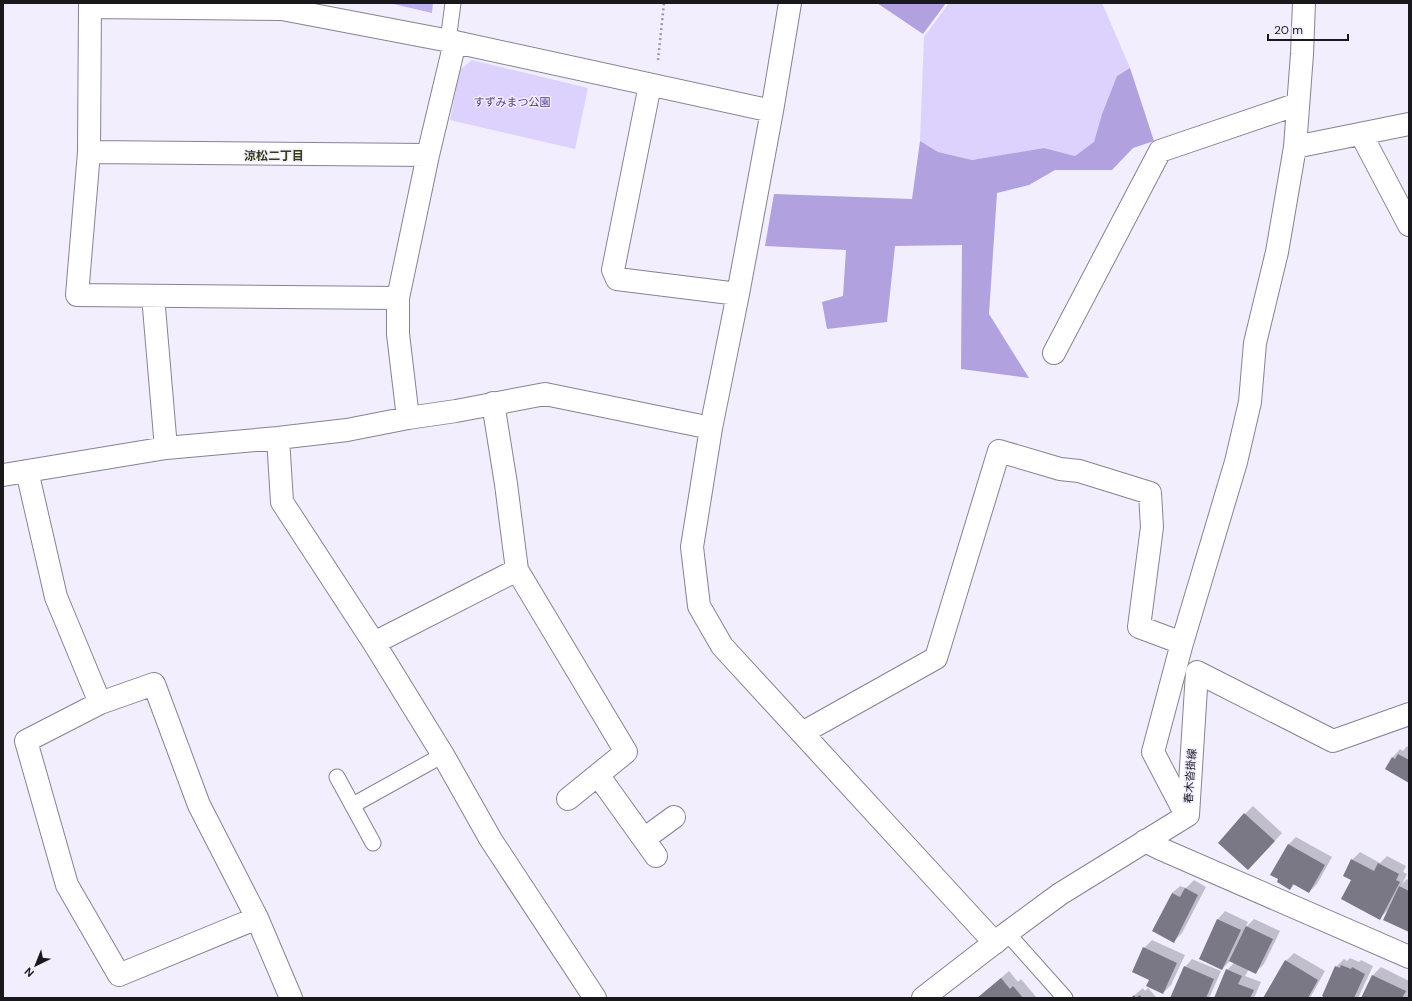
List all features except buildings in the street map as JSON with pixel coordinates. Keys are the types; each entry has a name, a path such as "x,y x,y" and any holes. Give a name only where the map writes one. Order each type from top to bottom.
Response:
{"street":[{"path":"790,3 772,111 738,294 711,428 692,547 699,606 722,646 802,733 1001,938"},
{"path":"1186,815 1153,752 1182,643 1236,462 1250,402 1255,343 1277,252 1295,147 1304,3"},
{"path":"398,298 77,295 89,152 90,5 282,6 772,111"},
{"path":"408,418 398,334 398,298 451,42"},
{"path":"650,85 613,270 617,279 738,294"},
{"path":"1054,353 1160,151 1298,104"},
{"path":"1295,147 1409,124"},
{"path":"1361,134 1409,226"},
{"path":"89,152 428,155"},
{"path":"152,296 166,448"},
{"path":"3,475 166,448 347,430 545,394 711,428"},
{"path":"493,403 506,484 517,570 626,752 568,799"},
{"path":"278,438 282,502 374,643 443,755 492,840 596,998"},
{"path":"802,733 936,658 999,451 1060,469 1080,471 1150,493 1152,527 1140,627 1182,643"},
{"path":"27,471 56,597 100,703"},
{"path":"374,643 517,570"},
{"name":"春木沓掛線","path":"923,998 1060,894 1188,815 1196,672 1333,741 1409,714"},
{"path":"257,918 119,975 67,885 26,741 100,703 154,684 199,805 257,918 291,998"},
{"path":"598,775 656,856"},
{"path":"644,839 674,817"},
{"path":"1145,841 1409,957"}],"lane":[{"path":"451,42 453,3"},
{"path":"353,805 443,755"},
{"path":"338,777 373,844"},
{"path":"1001,938 1065,998"}],"path":[{"path":"658,64 664,3"}],"green space":[{"path":"949,3 1102,3 1130,68 1117,76 1102,114 1094,143 1075,156 1044,148 972,160 938,152 920,141 924,37"},
{"name":"すずみまつ公園","path":"472,60 588,88 575,149 450,120 460,70"}],"shaded area":[{"path":"389,3 433,3 432,13"},
{"path":"877,3 946,3 923,34"},
{"path":"1130,68 1154,141 1133,148 1112,170 1055,170 1029,185 997,193 989,314 1029,378 961,369 962,245 895,246 887,322 827,329 822,302 843,296 846,250 765,246 774,194 912,199 920,141 938,152 972,160 1044,148 1075,156 1094,142 1102,114 1117,76"}],"district":[{"name":"涼松二丁目","path":"274,156"}]}
